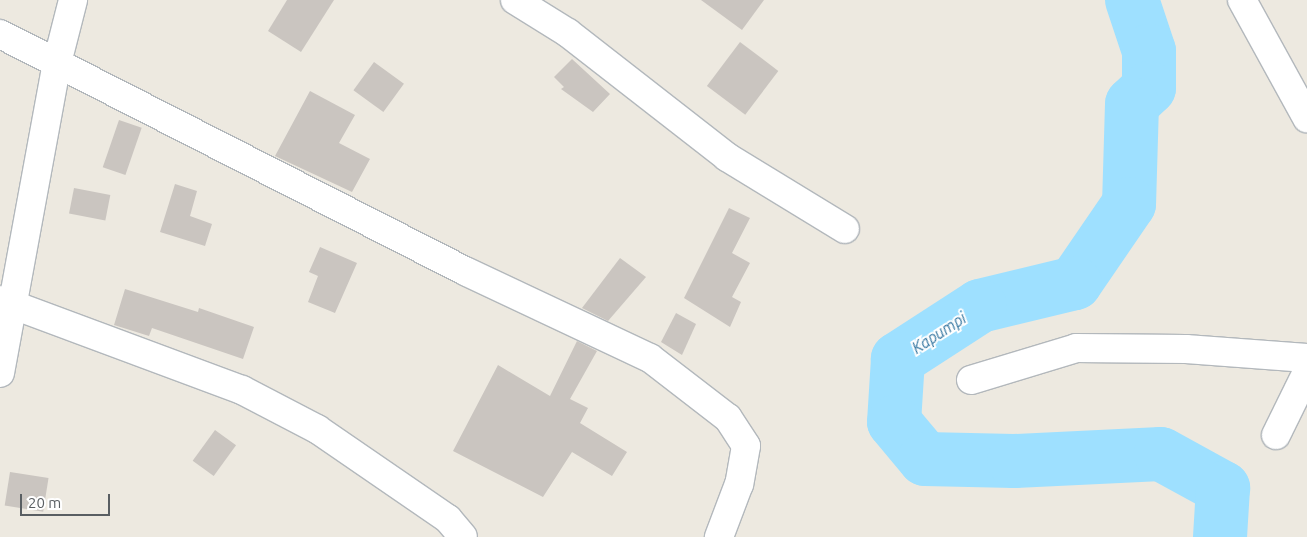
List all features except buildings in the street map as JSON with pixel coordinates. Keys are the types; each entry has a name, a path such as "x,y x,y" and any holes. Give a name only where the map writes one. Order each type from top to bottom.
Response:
{"street":[{"path":"0,373 6,302 57,64 73,0"},
{"path":"515,0 568,33 727,157 845,228"},
{"path":"1242,0 1296,85 1307,118"},
{"path":"0,34 467,272 650,358 728,418 746,446 739,484 719,537"},
{"path":"6,302 242,390 317,429 448,519 463,537"},
{"path":"972,380 1076,348 1186,349 1307,358"},
{"path":"1276,435 1307,372"}],"waterway":[{"name":"Kapumpi","path":"1132,0 1149,51 1149,88 1132,104 1129,204 1075,283 980,306 898,359 894,422 925,459 1014,461 1161,454 1223,488 1220,537"}]}
